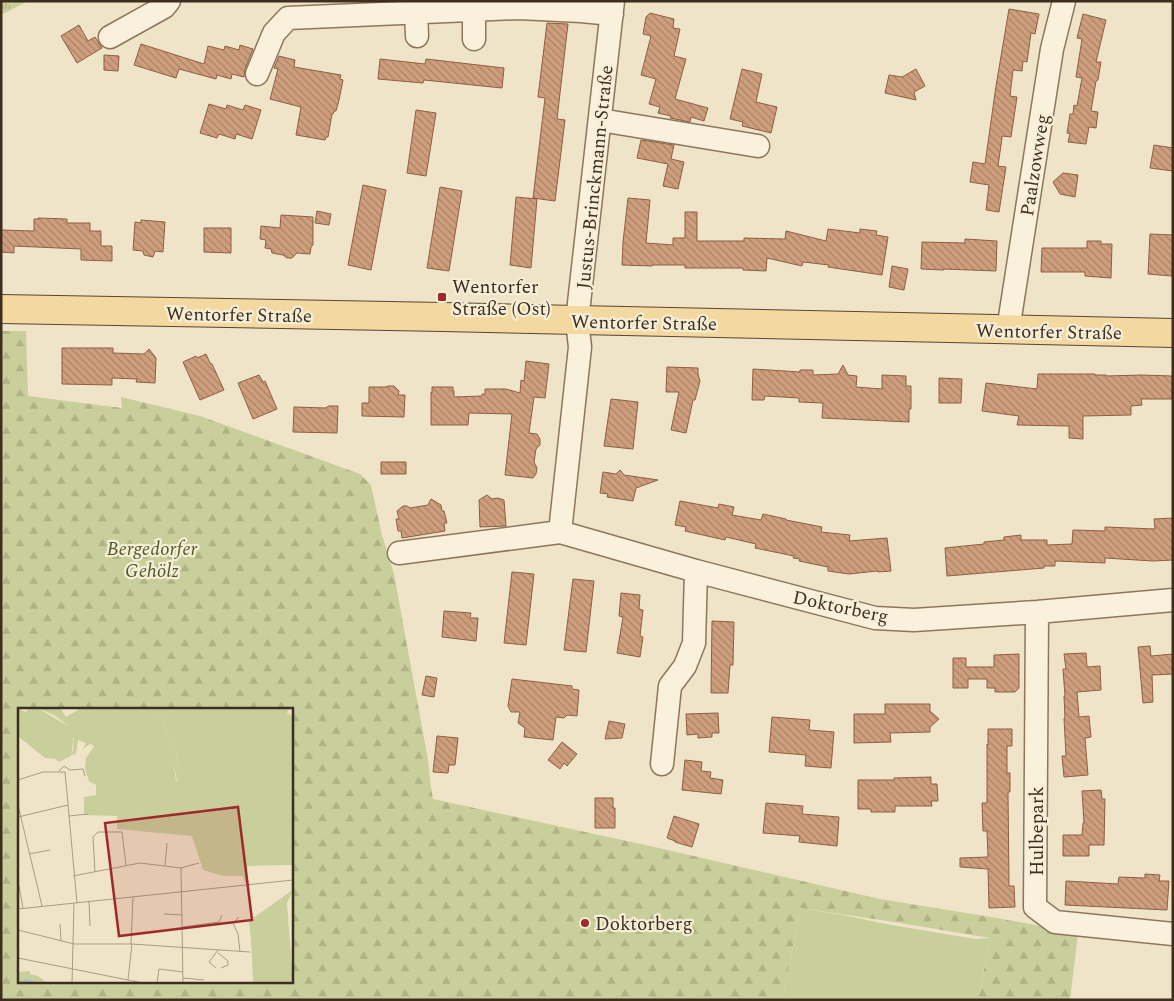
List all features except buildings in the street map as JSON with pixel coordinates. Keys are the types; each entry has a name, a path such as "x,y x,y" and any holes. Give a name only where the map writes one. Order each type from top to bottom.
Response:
{"main road":[{"name":"Wentorfer Straße","path":"13,310 1173,333"}],"street":[{"path":"110,37 164,7 169,1"},
{"name":"Paalzowweg","path":"1008,330 1052,49 1064,1"},
{"path":"257,74 274,33 288,18 518,8 581,11 612,8"},
{"name":"Justus-Brinckmann-Straße","path":"560,532 580,347 577,321 612,8"},
{"path":"474,10 474,40"},
{"path":"416,13 417,36"},
{"path":"600,120 758,146"},
{"name":"Doktorberg","path":"399,553 560,532 696,571 875,618 914,620 1173,600"},
{"path":"662,764 670,686 685,666 694,643 696,571"},
{"name":"Hulbepark","path":"1037,612 1036,907 1054,922 1173,934"}],"green space":[{"path":"1,1 28,1 1,15"},
{"name":"Bergedorfer Gehölz","path":"1,331 26,331 28,396 122,408 121,397 200,416 360,474 371,485 382,535 394,574 428,760 433,799 659,848 880,899 1078,933 1070,1000 978,1000 990,938 800,908 783,1000 1,1000"},
{"path":"800,908 975,939 990,938 978,1000 783,1000"}],"place":[{"name":"Wentorfer Straße (Ost)","path":"442,297"},
{"name":"Doktorberg","path":"585,923"}]}
